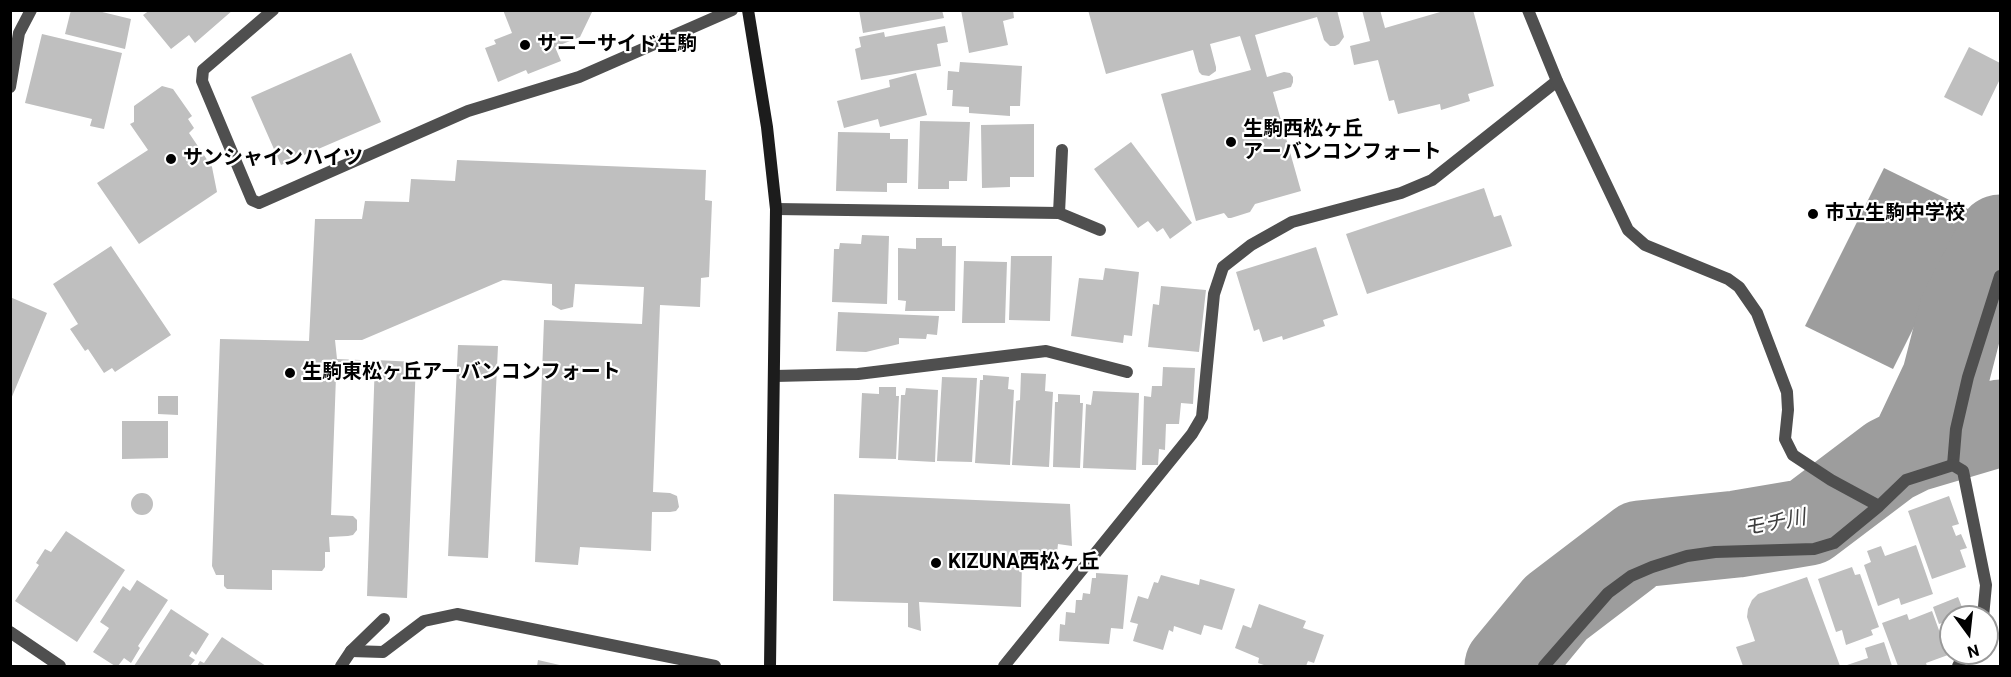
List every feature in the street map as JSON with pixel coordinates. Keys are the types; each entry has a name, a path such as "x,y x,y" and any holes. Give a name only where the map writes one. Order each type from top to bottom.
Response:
{"street":[{"path":"10,87 19,33 31,10"},
{"path":"273,10 203,70 202,81 252,200 259,203 468,111 579,76 732,10"},
{"path":"748,10 767,127 776,209 770,666"},
{"path":"1528,10 1557,81 1628,230 1645,245 1728,279 1739,287 1757,313 1787,392 1785,439 1793,455 1831,480 1875,504"},
{"path":"1004,666 1192,434 1202,417 1214,294 1223,267 1251,245 1292,222 1401,193 1432,180 1557,81"},
{"path":"1059,213 1062,150"},
{"path":"776,209 1059,213 1100,230"},
{"path":"1953,464 1956,429 1968,377 2001,276"},
{"path":"775,376 858,374 1046,351 1127,372"},
{"path":"1544,666 1608,593 1631,576 1687,556 1715,552 1814,549 1834,543 1875,504 1905,480 1953,464"},
{"path":"1953,464 1963,471 1986,585 1984,605"},
{"path":"351,651 383,652 424,621 457,614 715,666"},
{"path":"340,666 351,651 384,619"},
{"path":"10,632 60,666"}],"shaded area":[{"path":"1884,168 1972,211 1893,369 1805,326"}],"building":[{"path":"71,10 94,10 131,19 125,49 65,34"},
{"path":"150,10 233,10 195,43 189,35 171,49 143,15"},
{"name":"サニーサイド生駒","path":"503,10 593,10 580,37 555,47 561,61 528,74 526,70 498,82 485,48 496,44 494,40 512,33"},
{"path":"859,10 942,10 944,18 863,33"},
{"path":"961,10 1013,10 1014,18 1003,21 1008,45 969,53"},
{"name":"生駒西松ヶ丘 アーバンコンフォート","path":"1088,10 1337,10 1344,37 1335,46 1330,46 1324,40 1317,17 1255,35 1267,77 1284,72 1290,73 1293,77 1291,87 1273,92 1301,191 1255,204 1250,212 1231,218 1224,213 1196,221 1161,94 1251,70 1240,36 1210,44 1216,71 1209,76 1199,72 1193,50 1106,74"},
{"name":"生駒西松ヶ丘 アーバンコンフォート","path":"1362,10 1380,10 1385,28 1447,10 1473,10 1494,86 1468,94 1470,101 1441,110 1440,104 1398,114 1394,100 1389,101 1378,60 1354,65 1350,46 1370,41"},
{"path":"945,26 948,42 937,44 941,66 861,80 855,49 861,47 859,37 884,32 885,37"},
{"path":"42,34 122,53 104,129 90,126 92,119 25,103"},
{"path":"1969,47 2000,63 2000,79 1982,116 1944,97"},
{"path":"351,53 381,122 281,165 251,97"},
{"path":"960,62 1022,66 1020,106 1010,106 1010,116 969,113 969,107 952,106 953,90 947,90 948,71 959,72"},
{"path":"916,73 927,115 880,127 878,119 844,128 837,101 890,87 889,80"},
{"name":"サンシャインハイツ","path":"162,86 173,89 192,116 188,119 194,128 189,133 212,167 217,192 139,244 97,183 148,150 130,124 134,122 134,106"},
{"path":"920,121 970,122 967,181 949,181 949,189 918,189"},
{"path":"1034,124 1034,177 1010,177 1010,187 982,188 981,125"},
{"path":"838,132 890,133 890,139 908,139 907,183 887,183 887,192 836,191"},
{"path":"1131,142 1192,223 1170,239 1163,228 1157,232 1148,221 1138,228 1094,169"},
{"name":"生駒東松ヶ丘アーバンコンフォート","path":"457,160 706,170 705,200 712,201 709,277 701,278 700,307 660,305 653,492 670,493 677,496 679,507 676,511 652,512 651,551 580,547 578,565 535,562 544,320 642,324 644,287 575,284 573,307 561,310 552,305 552,284 503,280 362,340 335,340 337,359 360,360 363,366 360,376 336,376 331,515 353,516 357,520 357,530 353,535 329,537 330,552 325,552 325,567 322,571 272,570 272,590 227,589 224,586 224,575 216,575 212,566 220,339 309,341 315,219 362,219 365,201 409,202 411,179 455,181"},
{"path":"1484,188 1494,217 1501,215 1512,246 1367,294 1346,234"},
{"path":"862,235 889,236 887,304 832,302 834,249 839,249 840,243 861,244"},
{"path":"916,238 942,238 942,246 956,246 955,311 905,311 906,301 898,300 898,248 916,249"},
{"path":"111,246 171,335 115,372 112,368 104,373 88,349 85,351 70,329 78,324 53,284"},
{"path":"1316,247 1338,315 1323,320 1325,326 1283,340 1282,336 1263,342 1259,329 1254,331 1236,272"},
{"path":"1011,256 1052,256 1050,321 1009,320"},
{"path":"964,261 1007,262 1005,323 962,323"},
{"path":"1105,268 1139,272 1132,336 1124,335 1123,343 1071,336 1079,278 1103,280"},
{"path":"1161,286 1206,290 1199,352 1148,347 1153,304 1159,305"},
{"path":"10,297 47,313 11,399 10,399"},
{"path":"838,312 939,316 937,335 927,334 926,339 899,338 899,344 866,352 836,351"},
{"path":"458,345 498,346 488,558 448,556"},
{"path":"375,360 416,362 407,598 367,596"},
{"path":"1163,367 1195,368 1193,404 1181,403 1179,424 1166,424 1165,450 1159,449 1158,465 1142,465 1144,396 1151,397 1152,386 1162,386"},
{"path":"1021,373 1046,374 1045,391 1053,392 1049,467 1012,465 1016,401 1020,400"},
{"path":"983,375 1009,377 1008,389 1014,390 1010,465 975,463 980,380 983,380"},
{"path":"942,377 977,378 972,462 937,461"},
{"path":"879,387 896,387 896,396 899,396 896,459 859,458 862,393 879,394"},
{"path":"906,388 938,390 935,462 898,460 901,395 905,395"},
{"path":"1093,391 1139,393 1136,470 1083,468 1086,404 1091,405"},
{"path":"1058,394 1080,395 1080,403 1083,403 1080,468 1053,467 1055,402 1058,402"},
{"path":"158,396 178,396 178,415 158,414"},
{"path":"122,421 168,421 168,458 122,459"},
{"path":"138,493 146,493 153,500 153,508 146,515 138,515 131,508 131,500"},
{"name":"KIZUNA西松ヶ丘","path":"834,494 1070,504 1072,546 1058,544 1056,562 1022,563 1021,607 919,602 921,631 908,627 908,603 833,601"},
{"path":"1949,496 1959,524 1952,526 1956,536 1961,534 1967,548 1960,550 1966,567 1932,579 1908,511"},
{"path":"66,531 125,570 77,642 15,601 39,565 36,563 45,549 51,552"},
{"path":"1916,545 1933,594 1901,605 1899,598 1878,606 1864,565 1871,562 1867,551 1881,546 1885,556"},
{"path":"1852,567 1855,575 1860,574 1879,627 1871,630 1873,635 1846,645 1842,630 1836,632 1818,579"},
{"path":"1096,573 1128,575 1123,629 1111,628 1109,644 1059,641 1060,624 1065,625 1066,612 1075,613 1076,600 1082,600 1083,593 1090,594 1092,578 1096,578"},
{"path":"1161,575 1199,585 1200,579 1235,589 1222,630 1204,625 1201,635 1174,626 1173,632 1169,630 1163,650 1133,641 1138,624 1130,622 1138,596 1148,599 1154,582 1158,583"},
{"path":"1807,577 1840,666 1743,666 1736,647 1755,641 1747,617 1752,600 1758,594"},
{"path":"137,580 168,600 138,646 140,648 131,663 124,658 118,666 115,666 93,652 109,628 100,622 123,586 130,591"},
{"path":"1958,597 1961,605 1939,605 1939,624 1933,607"},
{"path":"1259,604 1306,621 1303,628 1324,635 1314,663 1308,661 1306,666 1267,666 1258,663 1259,658 1235,648 1243,625 1251,628"},
{"path":"171,609 209,634 196,655 192,651 189,656 195,660 190,666 134,666"},
{"path":"1932,611 1939,630 1939,658 1926,663 1927,666 1898,666 1882,623 1907,614 1909,620"},
{"path":"222,637 266,666 197,666 200,661 204,663"},
{"path":"1884,642 1892,666 1847,665 1868,658 1865,648"},
{"path":"538,660 564,666 537,666"}],"waterway":[{"name":"モチ川","path":"1508,666 1556,608 1640,544 1737,534 1808,522 1890,460 1912,449 1945,379 1962,313 2000,238"},
{"path":"1912,449 2000,423"}],"place":[{"name":"サニーサイド生駒","path":"525,45"},
{"name":"生駒西松ヶ丘 アーバンコンフォート","path":"1231,142"},
{"name":"サンシャインハイツ","path":"171,159"},
{"name":"市立生駒中学校","path":"1813,214"},
{"name":"生駒東松ヶ丘アーバンコンフォート","path":"290,373"},
{"name":"KIZUNA西松ヶ丘","path":"936,563"}]}
